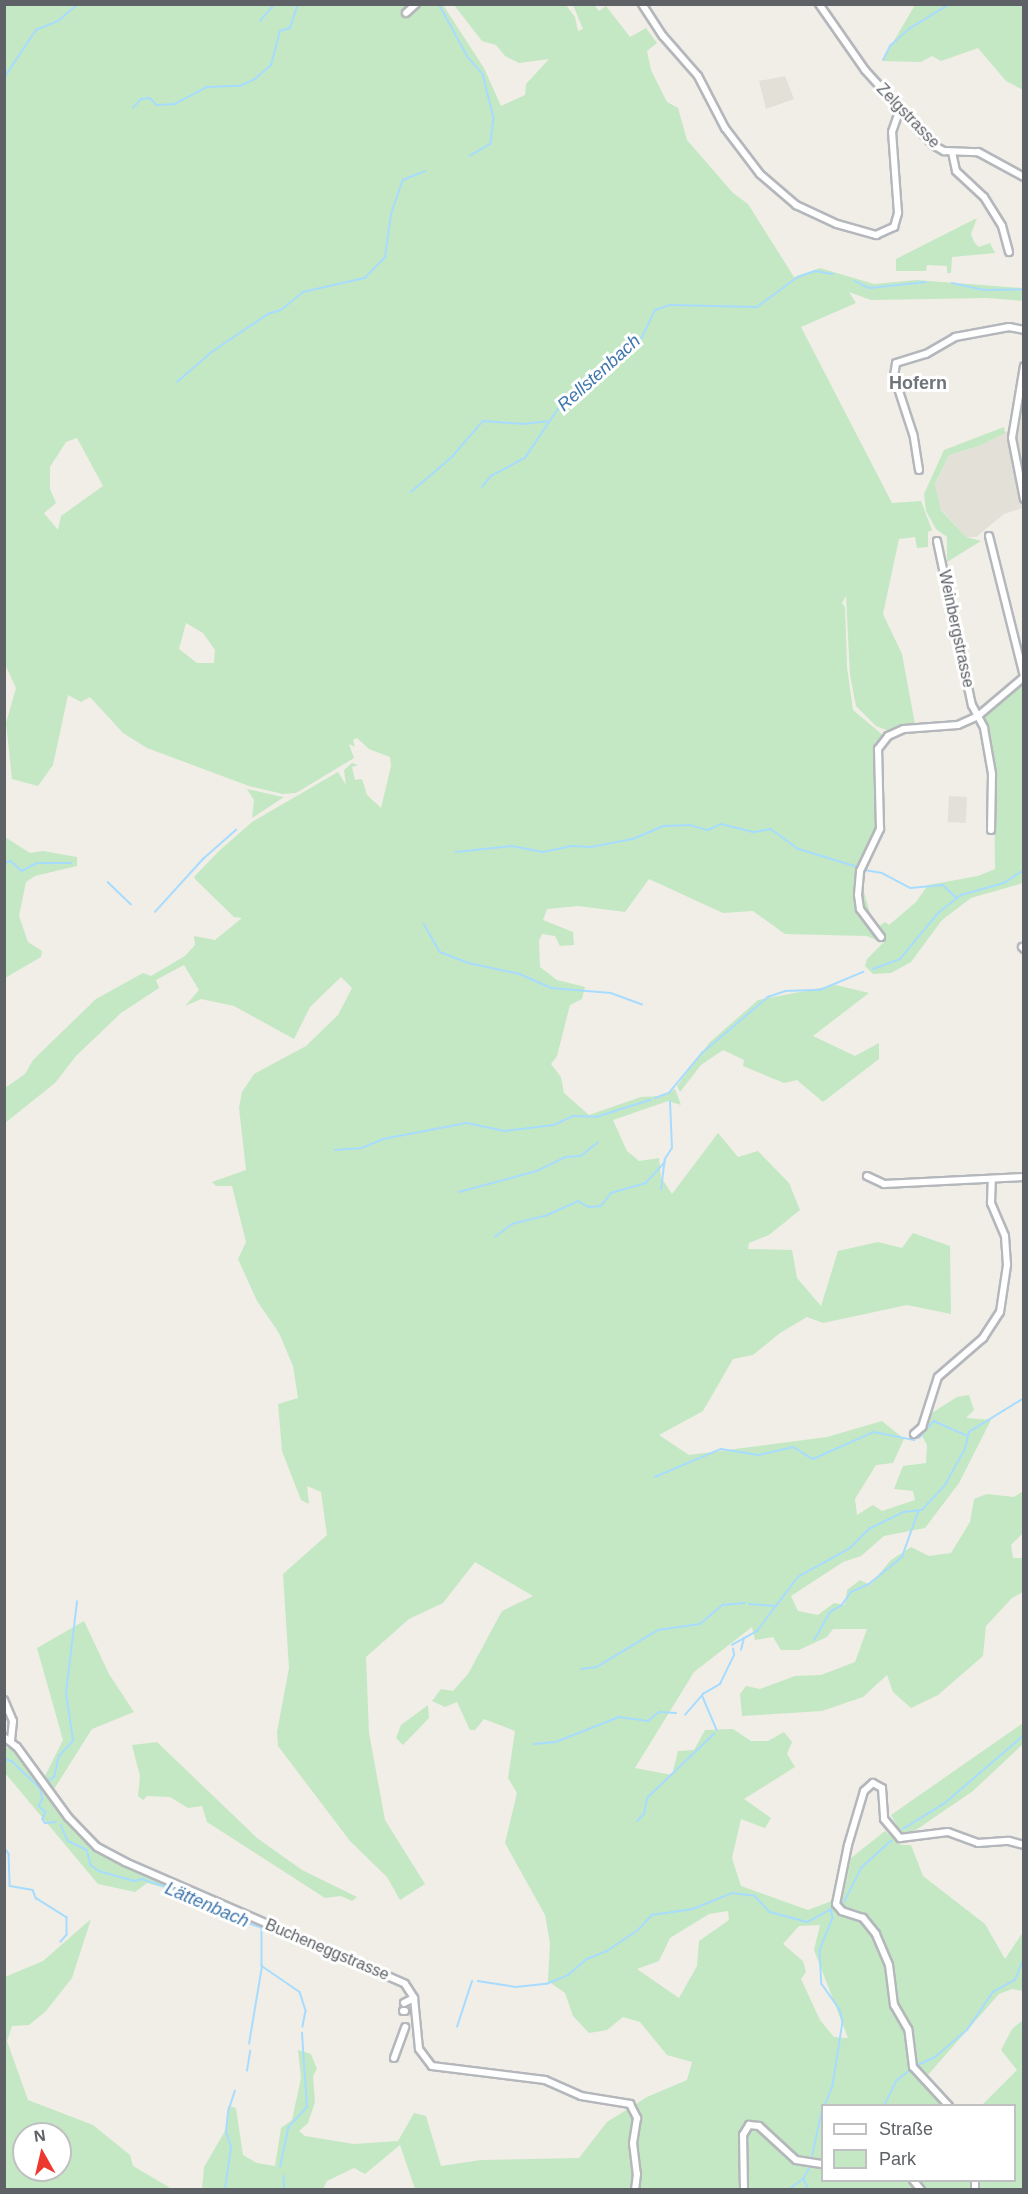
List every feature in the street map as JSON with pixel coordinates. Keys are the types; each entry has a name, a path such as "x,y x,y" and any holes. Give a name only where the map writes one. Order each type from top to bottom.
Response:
{"street":[{"path":"406,14 416,4"},
{"path":"642,4 663,36 698,76 725,128 760,174 796,205 837,224 876,235 894,226 898,213 892,132 900,109"},
{"name":"Zelgstrasse","path":"819,4 865,70 900,109 933,145 952,152 956,171 984,197 1002,226 1009,252"},
{"path":"952,152 978,152 1023,177"},
{"path":"919,470 913,434 894,376 896,363 926,354 955,338 1009,327 1023,330"},
{"path":"1023,366 1012,438 1023,499"},
{"path":"881,937 860,909 858,895 860,871 880,829 878,749 888,736 904,729 958,725 978,716 1023,676 989,536"},
{"name":"Weinbergstrasse","path":"937,541 972,705 984,728 992,774 991,830"},
{"path":"867,1176 884,1184 1023,1177"},
{"path":"914,1434 922,1427 938,1377 983,1338 1000,1312 1007,1265 1005,1236 991,1203 992,1180"},
{"path":"4,1700 13,1721 8,1739"},
{"name":"Bucheneggstrasse","path":"8,1739 68,1817 97,1847 125,1862 395,1978 408,1987 414,1998"},
{"path":"947,2104 913,2067 908,2029 894,2005 889,1965 876,1934 863,1918 842,1911 836,1904 846,1854 864,1791 873,1783 882,1788 886,1822 903,1839 948,1832 978,1843 1013,1841 1023,1845"},
{"path":"404,2008 414,1998"},
{"path":"414,1998 419,2049 432,2066 550,2081 581,2096 619,2099 632,2105 637,2118 633,2143 638,2174 635,2190"},
{"path":"394,2058 405,2027"},
{"path":"744,2190 743,2135 749,2125 759,2126 796,2160 821,2164"}],"shaded area":[{"path":"785,76 794,99 766,109 759,81"},
{"path":"1023,388 1023,508 1004,514 976,537 966,537 941,509 935,485 949,455 979,446 1013,428"},
{"path":"949,796 967,797 966,823 948,822"}],"green space":[{"path":"5,5 443,5 484,68 501,106 525,95 526,84 549,59 519,63 505,56 496,45 482,41 454,5 566,5 575,17 578,31 583,29 573,5 594,5 599,11 606,6 630,37 646,28 657,43 647,51 651,70 667,102 678,108 687,140 733,193 748,204 794,277 820,268 874,284 916,280 1023,288 1023,301 987,298 871,300 849,292 856,303 801,327 892,503 921,501 932,530 928,532 928,547 917,548 915,537 899,539 883,614 902,654 915,724 891,732 876,726 856,706 850,675 846,596 842,603 845,607 847,667 853,710 885,737 873,749 879,792 877,834 858,871 878,941 867,936 785,934 753,911 723,913 649,879 625,912 578,906 547,909 543,920 573,932 574,945 560,946 555,936 542,934 539,941 540,967 557,980 585,987 582,999 570,1005 557,1056 551,1064 561,1077 564,1093 589,1115 641,1097 662,1096 675,1089 681,1105 668,1101 613,1120 627,1151 639,1161 659,1158 661,1177 672,1194 718,1133 738,1157 758,1151 789,1183 800,1210 769,1235 749,1243 748,1249 792,1250 797,1278 821,1306 838,1251 878,1242 902,1248 913,1233 950,1246 951,1314 907,1305 823,1323 807,1317 780,1333 753,1355 733,1359 703,1411 659,1435 689,1455 827,1437 882,1421 904,1439 893,1463 876,1465 855,1499 857,1515 873,1505 882,1511 915,1500 913,1491 894,1489 903,1466 926,1463 927,1445 922,1436 930,1414 957,1397 969,1395 974,1410 966,1418 991,1420 959,1483 925,1528 884,1536 861,1556 843,1562 791,1596 798,1611 818,1615 834,1603 845,1605 847,1590 860,1580 870,1585 891,1560 911,1547 929,1556 951,1553 970,1522 974,1499 987,1494 1014,1497 1023,1491 1023,1533 1011,1545 1013,1558 1023,1558 1023,1592 1012,1598 986,1626 983,1656 938,1695 911,1708 893,1692 887,1675 863,1697 822,1711 742,1716 740,1694 746,1686 760,1689 795,1676 821,1675 855,1662 867,1629 833,1629 827,1637 799,1650 781,1650 773,1637 755,1640 752,1627 694,1672 635,1768 672,1775 678,1751 694,1750 705,1730 733,1729 751,1741 768,1741 784,1732 792,1742 787,1754 795,1767 744,1799 771,1818 765,1828 741,1819 732,1858 741,1886 808,1910 832,1901 839,1913 861,1919 872,1933 886,1964 892,2006 905,2029 910,2070 944,2104 821,2104 821,2182 973,2182 972,2189 415,2189 400,2145 365,2174 354,2168 327,2181 323,2189 202,2189 204,2167 225,2131 228,2106 236,2108 243,2155 257,2163 275,2166 281,2128 292,2120 301,2078 298,2050 311,2054 317,2069 313,2076 315,2102 308,2123 299,2131 305,2136 354,2144 398,2141 414,2113 426,2116 441,2166 481,2160 579,2158 607,2122 647,2097 687,2080 692,2062 667,2055 640,2022 623,2017 607,2030 589,2033 573,2016 565,1993 548,1981 550,1943 545,1915 505,1843 517,1793 508,1778 515,1731 484,1719 475,1730 470,1730 457,1702 445,1707 432,1701 441,1689 453,1691 468,1674 502,1611 533,1596 475,1562 443,1603 409,1619 366,1657 369,1733 385,1820 425,1884 400,1900 387,1877 350,1841 278,1746 277,1732 289,1668 283,1574 327,1535 321,1492 307,1486 309,1504 301,1500 282,1451 278,1404 298,1398 293,1366 279,1333 257,1301 238,1259 246,1242 232,1186 216,1186 212,1182 246,1170 239,1108 242,1092 254,1074 306,1046 338,1015 352,988 341,977 310,1007 294,1039 234,1006 201,999 185,1006 199,990 184,965 156,980 159,988 121,1013 76,1056 55,1083 5,1123 5,1088 25,1074 33,1060 96,999 143,973 151,976 185,956 195,945 194,936 215,940 242,918 234,917 194,877 219,851 252,822 338,772 346,785 344,770 352,763 358,765 352,767 355,780 362,779 367,795 381,808 391,766 390,757 369,749 357,738 353,740 355,747 349,744 354,758 296,793 283,794 249,786 147,748 123,733 90,697 81,702 68,695 53,765 38,786 12,779 6,723 16,688 4,662","holes":["77,438 103,486 61,516 58,530 44,513 56,503 50,489 50,467 66,442","186,623 203,633 215,650 214,663 197,663 179,649","728,1911 729,1920 699,1941 697,1966 679,1998 637,1969 659,1961 670,1938 709,1914","820,1925 814,1950 848,2038 834,2037 820,2020 801,1979 806,1972 803,1961 783,1944 799,1926"]},
{"path":"915,5 1023,5 1023,90 1006,81 978,48 941,61 932,56 921,62 882,61"},
{"path":"977,218 971,234 974,242 979,247 990,243 995,253 952,257 951,273 947,273 947,266 927,265 926,271 896,271 896,259"},
{"path":"1004,427 1005,433 979,446 949,455 935,484 941,510 966,537 981,541 947,562 947,537 936,529 926,511 924,494 944,450"},
{"path":"1023,681 1023,883 971,898 942,920 911,962 891,973 873,974 865,966 867,959 884,942 878,927 885,922 889,925 916,902 928,885 978,876 995,869 994,773 982,718"},
{"path":"247,789 284,797 252,818 254,800"},
{"path":"5,837 30,853 43,851 77,857 77,866 35,876 26,882 19,916 28,942 42,951 41,957 5,978"},
{"path":"836,985 869,993 813,1036 855,1056 879,1043 879,1059 823,1102 797,1080 784,1083 743,1066 744,1060 723,1050 701,1065 680,1092 677,1086 709,1043 758,1000"},
{"path":"84,1621 109,1674 134,1712 92,1729 49,1797 93,1848 167,1885 165,1888 147,1883 135,1892 98,1884 5,1773 4,1746 18,1752 41,1784 63,1740 37,1648"},
{"path":"428,1705 429,1718 403,1745 396,1738 401,1725"},
{"path":"1023,1723 1023,1744 973,1791 910,1834 901,1833 891,1815"},
{"path":"157,1742 257,1838 302,1870 357,1897 352,1901 341,1896 325,1898 207,1822 202,1806 188,1808 170,1797 147,1796 143,1800 138,1796 140,1776 132,1745"},
{"path":"885,1831 901,1845 911,1845 923,1876 985,1924 1005,1959 1023,1932 1023,1991 1012,1989 999,1994 927,2076 915,2062 911,2029 900,2010 894,1966 883,1938 868,1919 844,1909 838,1899 843,1897 851,1858"},
{"path":"91,1919 72,1978 46,2011 29,2025 12,2026 7,2041 28,2100 93,2125 130,2155 133,2166 172,2189 5,2189 5,1977 43,1961"},
{"path":"1023,2020 1023,2189 977,2190 978,2182 1016,2182 1016,2104 983,2104 1017,2070 1001,2050 1012,2029"}],"waterway":[{"path":"4,78 36,30 58,21 78,4"},
{"path":"260,21 275,4"},
{"path":"133,108 141,99 150,98 157,105 175,104 207,87 240,86 255,79 271,65 280,31 290,28 298,4"},
{"path":"439,4 468,57 483,74 494,118 491,144 470,156"},
{"path":"883,60 890,46 909,29 948,5"},
{"path":"177,382 213,351 268,314 281,310 303,292 365,278 385,257 391,214 403,180 425,171"},
{"name":"Rellstenbach","path":"482,487 491,476 525,458 562,403 642,337 655,310 670,305 757,307 798,277 815,271 833,274"},
{"name":"Rellstenbach","path":"855,281 869,288 926,282"},
{"name":"Rellstenbach","path":"952,283 985,290 1024,289"},
{"path":"411,492 452,457 483,421 524,424 547,421"},
{"path":"456,852 512,846 543,852 572,846 591,847 633,839 664,826 690,825 708,830 721,824 754,832 771,829 799,849 858,867"},
{"path":"155,912 203,859 236,830"},
{"path":"4,863 11,861 22,871 37,863 71,863"},
{"path":"865,870 882,873 910,888 943,885 956,897"},
{"path":"873,969 900,959 938,913 961,895 1004,883 1024,870"},
{"path":"108,882 131,904"},
{"path":"424,924 440,952 469,963 520,974 551,988 611,993 642,1004"},
{"path":"655,1098 669,1093 702,1053 768,997 785,991 820,990 863,972"},
{"path":"335,1150 362,1148 383,1139 467,1123 505,1131 554,1125 573,1116 596,1117 650,1100"},
{"path":"661,1190 665,1159 672,1148 670,1102"},
{"path":"459,1192 537,1171 566,1157 581,1156 597,1143"},
{"path":"495,1237 512,1224 545,1216 578,1201 589,1207 601,1206 611,1193 646,1183 665,1162"},
{"path":"749,1604 776,1606 798,1577 850,1548 869,1529 904,1512 922,1510 945,1485 965,1449 969,1432 1024,1398"},
{"path":"919,1438 934,1421 966,1435"},
{"path":"655,1477 721,1449 759,1455 793,1447 813,1459 874,1432 914,1440"},
{"path":"814,1640 830,1612 842,1605 851,1592 869,1584 902,1557 918,1512"},
{"path":"47,1782 54,1777 59,1756 73,1741 66,1693 77,1602"},
{"path":"581,1669 597,1667 658,1630 700,1624 723,1605 745,1603"},
{"path":"732,1645 757,1631 776,1606"},
{"path":"741,1650 744,1638"},
{"path":"685,1715 703,1694 720,1684 734,1655 733,1649"},
{"path":"703,1697 717,1730"},
{"path":"534,1744 556,1742 619,1717 648,1721 659,1712 676,1713"},
{"path":"637,1821 644,1814 647,1798 714,1734"},
{"path":"903,1829 945,1803 1024,1735"},
{"name":"Lättenbach","path":"4,1759 12,1761 40,1788 43,1799 39,1806 46,1812 43,1819 45,1823 56,1822"},
{"name":"Lättenbach","path":"61,1825 68,1841 87,1850 91,1865 99,1871 135,1881 142,1879 184,1893 226,1916 262,1928 262,1966 300,1992 306,2011 303,2027"},
{"path":"844,1902 862,1867 891,1841"},
{"path":"4,1847 9,1854 10,1886 33,1890 36,1898 67,1917 67,1935 61,1942"},
{"path":"478,1981 516,1987 546,1984 568,1975 587,1959 607,1951 638,1930 652,1915 693,1909 732,1893 755,1896 770,1912 808,1922 831,1909 833,1918 820,1951 822,1984 840,2010 843,2022 833,2086 826,2104"},
{"path":"918,2065 935,2057 967,2030 993,1992 1015,1980 1024,1958"},
{"path":"249,2044 262,1966"},
{"path":"457,2027 472,1981"},
{"path":"280,2167 288,2128 307,2107 302,2033"},
{"path":"247,2071 250,2051"},
{"path":"885,2104 896,2081 910,2070"},
{"path":"225,2190 231,2147 226,2132 228,2112 235,2091"},
{"path":"812,2156 821,2115"},
{"path":"788,2190 803,2179 810,2167"},
{"path":"284,2176 285,2190"},
{"path":"804,2179 809,2190"}],"district":[{"name":"Hofern","path":"918,383"}]}
